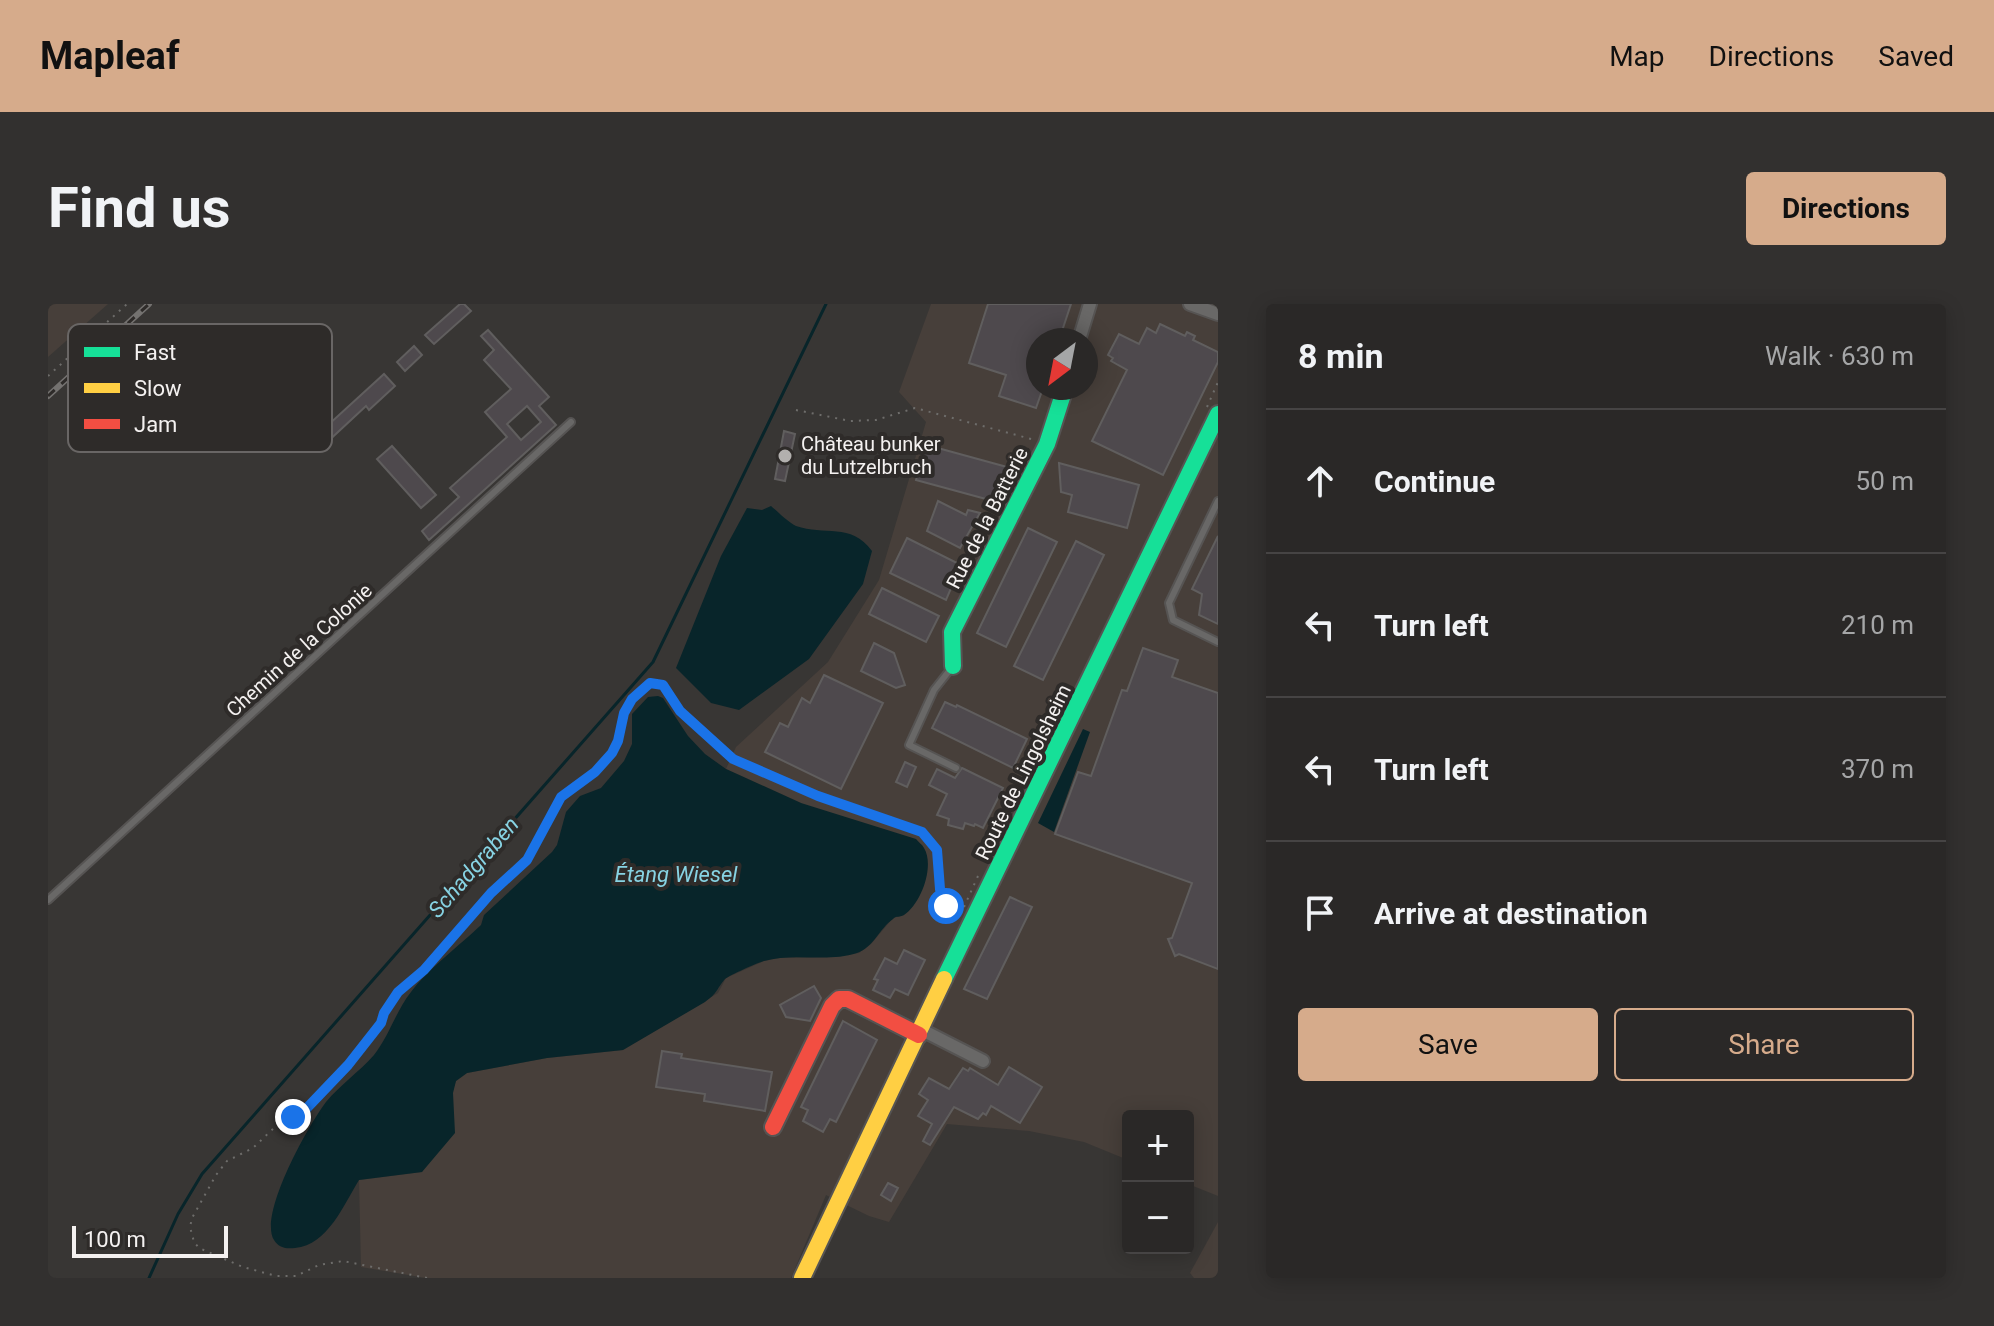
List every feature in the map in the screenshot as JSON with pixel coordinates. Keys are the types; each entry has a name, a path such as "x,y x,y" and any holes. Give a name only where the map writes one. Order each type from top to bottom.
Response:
{"main road":[{"name":"Rue de la Batterie","path":"953,666 952,632 1047,444 1061,400"},
{"name":"Route de Lingolsheim","path":"802,1278 1218,414"},
{"path":"773,1127 832,1006 839,999 848,999 920,1032"}],"street":[{"path":"1083,328 1090,304"},
{"path":"1190,304 1218,314"},
{"path":"920,1032 983,1061"}],"lane":[{"name":"Chemin de la Colonie","path":"48,900 571,422"},
{"path":"1218,501 1169,603 1173,620 1218,642"},
{"path":"953,666 934,690 909,745 956,768"}],"path":[{"path":"105,324 127,304"},
{"path":"48,376 68,358"},
{"path":"796,410 850,421 876,420 915,408 1047,444"},
{"path":"427,1278 343,1261 319,1265 296,1276 276,1276 199,1248 190,1227 192,1218 204,1192 227,1161 253,1148 277,1125 305,1110 348,1065 381,1023 398,992 424,970 491,893 527,860 561,797 595,772 612,753 624,713 632,699 650,683 663,685 680,711 733,759 818,796 922,832 937,850 940,889 946,906 974,920"}],"shaded area":[{"path":"48,304 108,304 85,324 68,324 68,339 48,357"},
{"path":"931,304 1218,304 1218,1196 1194,1186 1194,1110 1122,1110 1122,1158 1084,1142 1029,1131 947,1124 889,1222 826,1195 791,1278 426,1278 361,1267 359,1180 422,1172 456,1081 467,1073 547,1058 623,1050 718,993 726,978 764,961 859,953 893,918 904,915 801,803 726,769 736,747 828,662 879,580 926,422 899,392"},
{"path":"1218,1222 1218,1278 1194,1278 1190,1273"}],"water":[{"path":"771,506 796,526 846,533 864,542 872,551 863,584 809,659 739,710 711,703 676,668 721,556 747,508 762,510"},
{"name":"Étang Wiesel","path":"648,697 663,698 688,736 705,754 726,769 801,803 916,839 924,848 928,865 916,902 904,915 888,923 863,950 846,956 775,958 756,964 725,979 705,1002 623,1050 547,1058 467,1073 456,1081 453,1093 455,1133 422,1172 359,1180 334,1222 317,1239 295,1248 278,1245 271,1228 279,1191 318,1113 331,1096 374,1055 418,983 481,925 484,915 552,852 557,845 566,812 580,796 601,788 624,761 632,744 632,714"},
{"path":"1083,729 1090,732 1054,832 1038,823"}],"building":[{"path":"460,304 471,311 434,344 425,335"},
{"path":"988,304 1071,304 1063,328 1026,328 1026,400 1039,400 1036,408 999,396 1006,375 969,363"},
{"path":"1160,324 1185,336 1187,332 1195,336 1193,340 1218,352 1218,362 1163,475 1092,441 1127,370 1111,361 1113,358 1108,355 1119,334 1139,344 1147,328 1156,333"},
{"path":"488,330 549,397 539,406 556,425 429,540 422,531 459,497 450,488 507,437 485,412 511,389 484,360 494,350 481,336","holes":["527,406 541,422 521,440 507,424"]},
{"path":"414,346 422,355 405,371 397,362"},
{"path":"384,374 395,386 369,410 366,406 332,438 332,421"},
{"name":"Château bunker du Lutzelbruch","path":"784,431 795,434 785,481 775,479"},
{"path":"392,446 436,495 421,508 377,459"},
{"path":"934,447 1007,467 997,502 916,480 925,448 934,450"},
{"path":"1059,463 1139,485 1127,528 1068,512 1072,495 1061,492"},
{"path":"938,501 966,515 968,510 980,513 960,548 927,531"},
{"path":"1028,528 1057,542 1006,647 977,633"},
{"path":"1218,536 1218,624 1199,615 1202,594 1192,589"},
{"path":"907,538 961,565 946,600 890,573"},
{"path":"1076,541 1104,555 1043,680 1014,666"},
{"path":"882,588 939,616 926,642 869,614"},
{"path":"874,643 894,653 905,685 896,688 861,671"},
{"path":"1143,648 1178,660 1172,677 1218,693 1218,969 1179,954 1175,956 1168,939 1172,938 1192,883 1055,834 1078,772 1091,776 1122,690 1127,691"},
{"path":"824,675 883,703 841,789 765,752 780,723 788,727 802,698 810,703"},
{"path":"945,702 1027,739 1013,768 932,728"},
{"path":"905,762 916,767 907,787 896,782"},
{"path":"962,768 1003,788 983,828 965,823 963,829 948,825 949,819 937,815 947,794 929,785 937,769 955,778"},
{"path":"1010,897 1032,907 987,999 964,989"},
{"path":"904,950 925,960 908,995 895,989 890,998 873,990 878,980 874,979 885,958 897,964"},
{"path":"814,986 821,998 810,1021 786,1017 780,1005"},
{"path":"843,1021 877,1040 836,1122 830,1119 823,1132 803,1121 808,1110 801,1107"},
{"path":"662,1051 682,1054 681,1058 772,1072 765,1111 704,1101 705,1094 656,1087"},
{"path":"1009,1067 1042,1087 1020,1123 991,1106 986,1115 983,1113 978,1119 954,1107 930,1145 923,1141 932,1124 918,1116 928,1100 919,1094 929,1078 949,1089 963,1068 968,1071 970,1068 998,1085"},
{"path":"888,1183 898,1188 891,1201 881,1195"}],"waterway":[{"name":"Schadgraben","path":"149,1278 178,1214 202,1174 653,662 826,304"}],"railway":[{"path":"127,324 149,304"},
{"path":"48,396 68,378"}],"traffic: fast":[{"path":"953,666 952,632 1047,444 1061,400"},
{"path":"944,979 1218,414"}],"traffic: slow":[{"path":"802,1278 944,979"}],"traffic: jam":[{"path":"773,1127 832,1006 839,999 848,999 919,1035"}],"place":[{"name":"Château bunker du Lutzelbruch","path":"785,456"}],"route":[{"path":"293,1117 305,1110 348,1065 377,1029 398,992 424,970 491,893 527,860 561,797 595,772 612,753 624,713 632,699 650,683 663,685 680,711 733,759 781,782 913,827 929,837 937,850 940,889 946,906"}]}
